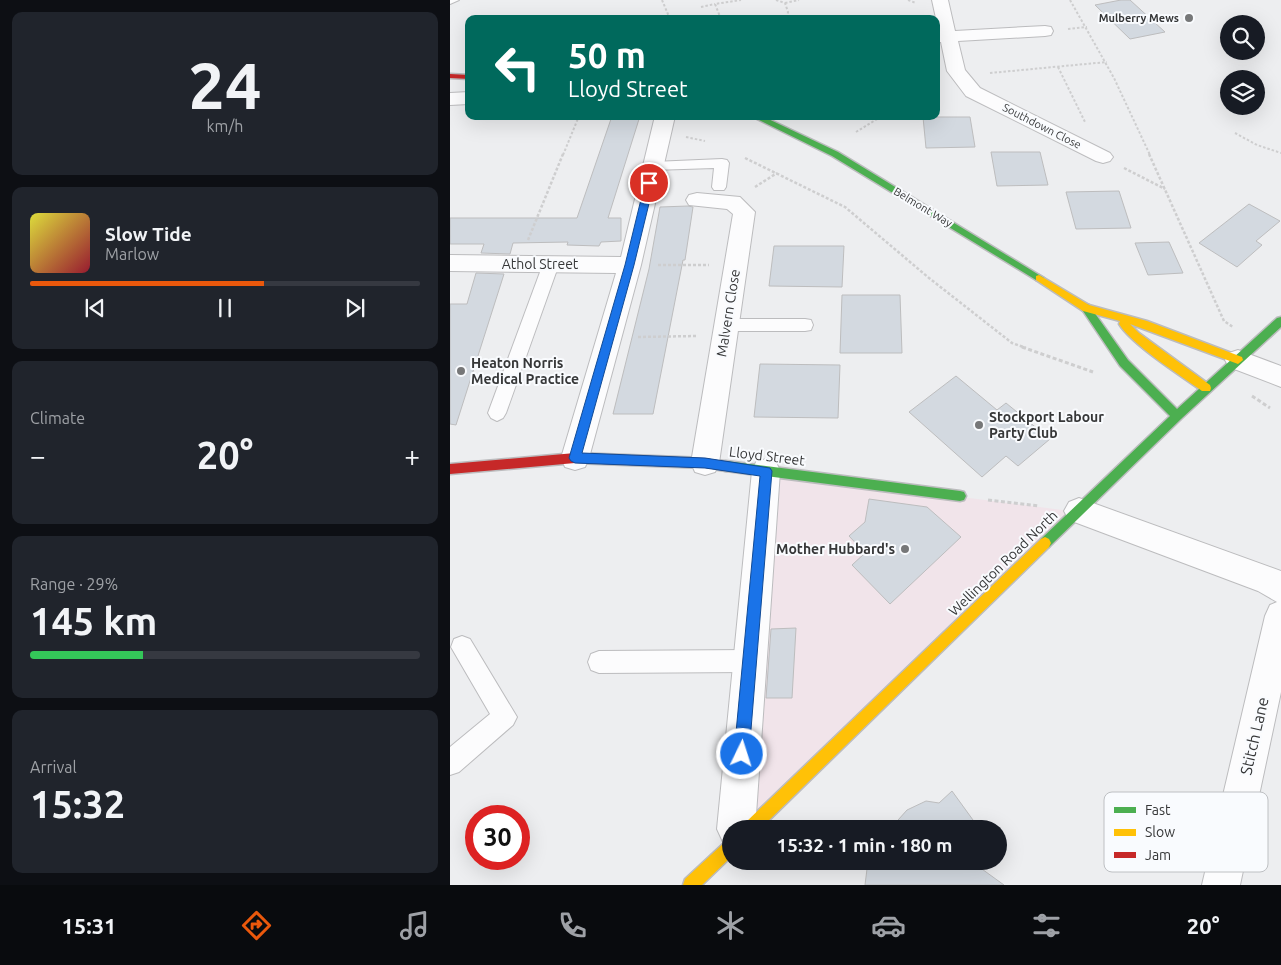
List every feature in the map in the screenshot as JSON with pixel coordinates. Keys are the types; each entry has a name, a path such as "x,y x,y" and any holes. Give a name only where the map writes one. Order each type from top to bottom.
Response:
{"main road":[{"path":"450,76 465,76"},
{"name":"Belmont Way","path":"764,120 836,154 1016,263 1086,308"},
{"path":"1086,308 1143,324 1238,360"},
{"path":"1086,308 1124,364 1177,416"},
{"path":"1117,318 1135,336 1206,388"},
{"name":"Wellington Road North","path":"758,820 1206,388 1281,321"},
{"name":"Lloyd Street","path":"450,469 575,458 705,463 960,496"},
{"path":"691,885 722,855"}],"street":[{"name":"Southdown Close","path":"940,0 943,37 956,71 973,92 1103,157"},
{"path":"943,37 1045,31"},
{"path":"450,98 465,98"},
{"path":"575,458 630,265 663,124"},
{"name":"Malvern Close","path":"697,200 732,202 744,212 705,463"},
{"name":"Athol Street","path":"450,264 630,265"},
{"path":"1238,360 1281,377"},
{"path":"737,820 766,471"},
{"path":"1078,511 1268,580 1281,588"},
{"name":"Stitch Lane","path":"1242,792 1281,616"},
{"name":"Stitch Lane","path":"1221,885 1224,872"}],"lane":[{"path":"653,166 722,163 718,187"},
{"path":"497,413 550,264"},
{"path":"726,331 805,325"},
{"path":"450,763 506,717 462,647"},
{"path":"599,662 749,661"}],"path":[{"path":"662,0 668,15"},
{"path":"701,7 741,0"},
{"path":"776,0 784,3 799,0"},
{"path":"1070,0 1107,62 1166,189 1218,308"},
{"path":"784,3 788,15"},
{"path":"715,4 719,15"},
{"path":"959,75 1107,62"},
{"path":"1058,67 1103,157 1166,189"},
{"path":"519,264 577,120"},
{"path":"856,132 876,120"},
{"path":"663,124 708,141"},
{"path":"1235,133 1257,145 1281,153"},
{"path":"742,157 845,208 929,278 1012,343 1093,372"},
{"path":"630,265 736,264"},
{"path":"609,337 726,331"},
{"path":"960,496 1078,511"}],"shaded area":[{"path":"767,472 1078,512 758,820 749,820"}],"building":[{"path":"1130,0 1165,32 1130,39 1095,5"},
{"path":"940,117 970,117 975,147 926,148 923,120 940,120"},
{"path":"611,120 639,120 608,218 621,218 621,241 601,242 599,246 567,245 568,242 513,243 510,254 481,253 484,244 450,244 450,218 577,218"},
{"path":"991,152 1040,152 1048,185 997,186"},
{"path":"1119,191 1131,228 1076,229 1066,192"},
{"path":"1249,204 1280,221 1256,241 1262,245 1237,267 1199,243"},
{"path":"660,207 693,207 685,260 683,260 653,414 613,414 649,269"},
{"path":"1169,242 1183,273 1148,275 1135,243"},
{"path":"774,246 844,246 842,287 769,286"},
{"name":"Heaton Norris Medical Practice","path":"476,273 504,274 456,425 450,424 450,304 467,304"},
{"path":"842,295 900,295 902,353 840,353"},
{"path":"760,364 840,365 838,418 754,417"},
{"name":"Stockport Labour Party Club","path":"956,376 997,410 1006,403 1050,439 1018,466 1006,456 982,477 909,412"},
{"name":"Mother Hubbard's","path":"869,499 927,507 961,537 890,604 852,565 865,553 849,536 865,522"},
{"path":"796,628 792,698 766,698 771,629"},
{"path":"952,791 973,820 898,820 907,810 926,801 939,803"},
{"path":"867,870 983,870 1004,885 865,885"}],"traffic: fast":[{"path":"763,120 835,154 1039,278"},
{"path":"1086,308 1124,363 1177,416"},
{"path":"1045,543 1177,416 1281,321"},
{"path":"726,466 960,496"}],"traffic: slow":[{"path":"1039,278 1086,308 1143,324 1238,360"},
{"path":"1124,324 1135,336 1206,388"},
{"path":"758,820 1045,543"},
{"path":"691,885 722,855"}],"traffic: jam":[{"path":"450,76 465,77"},
{"path":"450,469 575,458 705,463 726,466"}],"place":[{"name":"Mulberry Mews","path":"1189,18"},
{"name":"Heaton Norris Medical Practice","path":"461,371"},
{"name":"Stockport Labour Party Club","path":"979,425"},
{"name":"Mother Hubbard's","path":"905,549"}],"route":[{"path":"649,183 630,265 575,458 705,463 766,471 742,754"}]}
